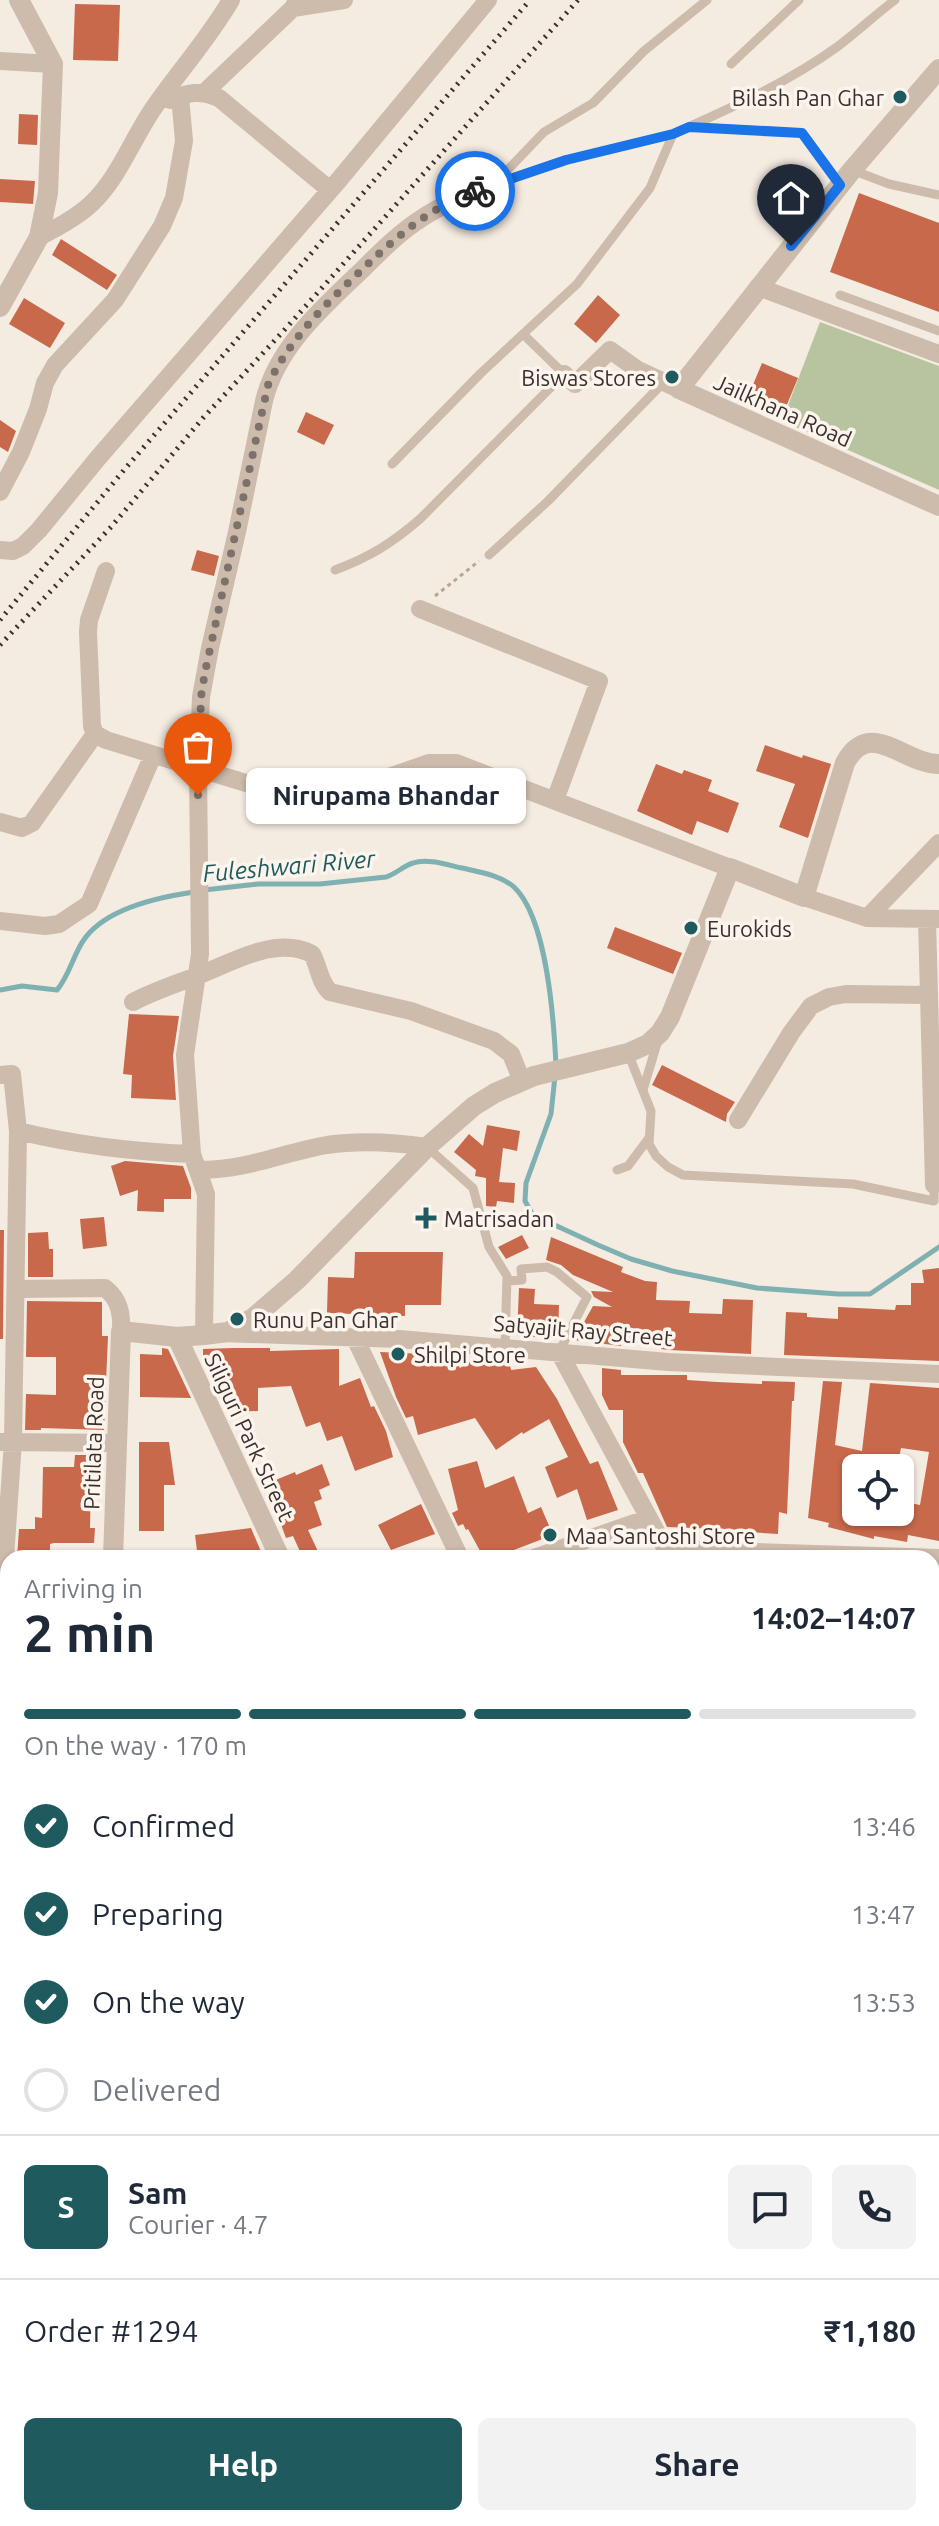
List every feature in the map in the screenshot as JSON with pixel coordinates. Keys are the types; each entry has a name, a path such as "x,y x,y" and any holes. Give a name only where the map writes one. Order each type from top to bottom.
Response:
{"street":[{"path":"0,307 39,237 48,193 53,64 19,0"},
{"path":"39,237 66,223 91,204 107,185 154,107 215,27 231,0"},
{"path":"205,92 295,4 344,0"},
{"path":"0,550 13,551 23,546 39,530 488,0"},
{"path":"0,61 53,64"},
{"name":"Jailkhana Road","path":"939,69 846,177 758,287 671,386 939,506"},
{"path":"154,107 190,92 205,92 219,98 330,190"},
{"path":"0,492 21,452 45,383 55,365 115,300 162,226 174,198 184,141 180,96"},
{"path":"213,1334 206,1194 195,1162 185,1055 200,954 198,769 201,697 264,401 282,358 320,311 395,238 437,208 494,184"},
{"path":"758,287 939,354"},
{"path":"564,374 575,384 610,350 638,370 671,386"},
{"path":"106,571 89,620 92,726 95,734 153,755 289,795 343,793 429,763 466,766 804,897 867,918 933,919 929,995 935,1068 934,1185"},
{"path":"420,609 599,681 555,800"},
{"path":"0,822 22,828 32,823 95,734"},
{"path":"804,897 845,763 854,748 869,742 878,743 925,762 939,764"},
{"path":"0,921 45,926 59,924 89,904 153,755"},
{"path":"867,918 939,843"},
{"path":"11,1297 105,1288 118,1305 121,1331 177,1337 213,1334 253,1318 297,1280 427,1147 474,1106 528,1079 628,1053 648,1044 660,1033 670,1017 730,868"},
{"path":"133,1002 162,987 197,976 234,959 293,947 312,954 323,985 330,992 411,1011 479,1034 505,1047 528,1079"},
{"path":"738,1120 811,1006 829,997 846,994 929,995"},
{"path":"0,1075 12,1074 18,1131 8,1223 11,1297 2,1550"},
{"path":"18,1131 57,1141 235,1168 324,1146 363,1141 427,1147"},
{"name":"Pritilata Road","path":"113,1550 121,1331"},
{"name":"Satyajit Ray Street","path":"213,1334 399,1339 668,1362 939,1374"},
{"name":"Siliguri Park Street","path":"177,1337 276,1550"},
{"path":"355,1338 456,1550"},
{"path":"559,1352 666,1550"},
{"path":"7,1442 117,1443"},
{"path":"557,1550 649,1518"}],"lane":[{"path":"494,184 544,132 593,103 644,51 707,0"},
{"path":"731,64 799,0"},
{"path":"494,184 566,160 673,134 689,127 770,88 823,56 895,0"},
{"path":"689,127 802,133 846,177 939,195"},
{"path":"392,464 481,373 577,284 650,188 673,134"},
{"path":"840,295 939,331"},
{"path":"335,570 369,557 398,538 564,374 523,334"},
{"path":"489,555 671,386"},
{"path":"643,1090 660,1033"},
{"path":"628,1053 651,1111 649,1144 668,1167 683,1175 853,1184 934,1201 934,1185"},
{"path":"617,1170 628,1166 649,1138"},
{"path":"427,1147 473,1188 489,1247 505,1271 505,1347"},
{"path":"507,1281 522,1280 521,1269 547,1267 587,1297 559,1352"}],"path":[{"path":"420,609 489,555"}],"green space":[{"path":"820,322 939,366 939,490 782,421"}],"building":[{"path":"75,4 120,5 118,61 73,60"},
{"path":"19,114 38,115 37,145 18,144"},
{"path":"0,179 35,181 33,204 0,202"},
{"path":"859,193 939,223 939,312 830,272"},
{"path":"61,239 117,275 107,290 52,255"},
{"path":"598,295 620,315 596,343 574,324"},
{"path":"24,298 65,323 50,348 9,324"},
{"path":"762,363 798,378 781,419 745,404"},
{"path":"306,412 334,425 324,445 297,432"},
{"path":"0,420 16,431 8,452 0,447"},
{"path":"197,550 219,556 214,576 191,570"},
{"path":"212,729 230,733 225,764 210,760"},
{"path":"765,745 831,764 808,838 779,827 795,784 756,771"},
{"path":"656,764 682,774 684,770 712,780 708,791 739,803 728,833 697,821 692,835 637,811"},
{"path":"615,927 682,953 673,974 607,948"},
{"path":"129,1014 179,1016 173,1056 176,1100 131,1098 132,1075 123,1074"},
{"path":"662,1065 735,1102 726,1122 652,1085"},
{"path":"487,1125 520,1131 517,1151 503,1148 499,1182 515,1183 514,1203 497,1201 496,1207 486,1206 486,1178 475,1176 476,1170 454,1152 469,1134 483,1146"},
{"path":"125,1161 183,1166 191,1188 191,1199 164,1199 164,1212 137,1211 138,1190 120,1196 111,1166"},
{"path":"104,1217 107,1246 83,1249 80,1219"},
{"path":"0,1230 4,1230 3,1339 0,1339"},
{"path":"48,1232 49,1249 53,1249 53,1277 28,1277 28,1233"},
{"path":"522,1235 529,1248 506,1259 498,1247"},
{"path":"551,1237 623,1267 621,1272 657,1282 656,1300 690,1301 689,1313 722,1314 723,1299 753,1300 751,1354 669,1350 661,1349 661,1344 621,1342 621,1346 574,1340 593,1306 612,1307 594,1297 591,1291 613,1292 546,1260"},
{"path":"355,1252 443,1252 441,1305 405,1305 405,1316 327,1313 328,1277 354,1278"},
{"path":"939,1268 939,1361 784,1355 786,1312 838,1319 838,1307 895,1310 896,1305 911,1305 911,1283 924,1283 922,1270"},
{"path":"519,1288 535,1289 534,1304 559,1305 558,1336 517,1336"},
{"path":"27,1301 102,1302 102,1336 108,1336 104,1430 25,1430 26,1394 56,1395 56,1357 26,1357"},
{"path":"162,1348 168,1349 191,1398 140,1397 140,1354 162,1355"},
{"path":"270,1348 270,1351 339,1349 339,1386 360,1378 371,1407 374,1406 386,1431 393,1457 355,1471 342,1436 327,1441 320,1422 306,1427 291,1386 258,1388 258,1411 226,1412 203,1362 203,1349"},
{"path":"380,1352 445,1355 448,1361 454,1358 460,1368 476,1358 480,1363 509,1361 511,1370 536,1367 557,1399 590,1464 598,1461 618,1510 587,1520 577,1489 557,1498 545,1467 568,1457 549,1419 522,1432 496,1450 475,1418 418,1435 413,1416 406,1418 396,1397"},
{"path":"602,1368 621,1370 621,1375 687,1375 687,1380 762,1384 762,1381 795,1382 787,1514 779,1512 778,1534 667,1527 643,1473 638,1473 623,1442 623,1410 609,1410 602,1395"},
{"path":"823,1381 842,1382 835,1445 862,1451 870,1383 939,1388 939,1541 908,1535 907,1542 874,1536 874,1539 828,1527 829,1523 808,1518"},
{"path":"139,1442 169,1442 175,1485 164,1485 164,1531 139,1531"},
{"path":"75,1455 101,1455 101,1476 91,1476 90,1528 95,1528 94,1543 54,1543 50,1544 50,1550 18,1550 19,1529 35,1529 35,1517 42,1518 43,1467 74,1467"},
{"path":"477,1461 485,1488 514,1476 528,1513 541,1507 553,1535 514,1550 480,1550 468,1529 463,1524 458,1526 452,1513 458,1510 448,1469"},
{"path":"322,1464 330,1485 319,1490 322,1499 314,1502 322,1525 308,1530 317,1550 299,1550 293,1536 286,1538 266,1484 295,1472 296,1475"},
{"path":"421,1504 435,1534 391,1550 378,1525"},
{"path":"251,1528 260,1550 197,1550 195,1535"}],"waterway":[{"name":"Fuleshwari River","path":"204,890 386,877 409,864 425,861 490,874 514,887 534,922 551,998 556,1066"},
{"name":"Fuleshwari River","path":"0,990 22,986 57,990 83,941 104,921 133,906 194,892"},
{"name":"Fuleshwari River","path":"555,1076 551,1114 526,1183 525,1201 533,1215 598,1245 672,1271 757,1288 838,1294 870,1294 939,1247"}],"railway":[{"path":"0,620 124,470 530,0"},
{"path":"0,645 111,527 203,418 578,0"}],"way so far":[{"path":"198,795 201,697 205,672 264,401 274,371 330,301 395,238 437,208 475,191"}],"place":[{"name":"Bilash Pan Ghar","path":"900,97"},
{"name":"Biswas Stores","path":"672,377"},
{"name":"Nirupama Bhandar","path":"198,795"},
{"name":"Eurokids","path":"691,928"},
{"name":"Matrisadan","path":"426,1218"},
{"name":"Runu Pan Ghar","path":"237,1319"},
{"name":"Shilpi Store","path":"398,1354"},
{"name":"Maa Santoshi Store","path":"550,1535"}],"route":[{"path":"475,191 566,160 673,134 689,127 802,133 840,185 791,246"}]}
